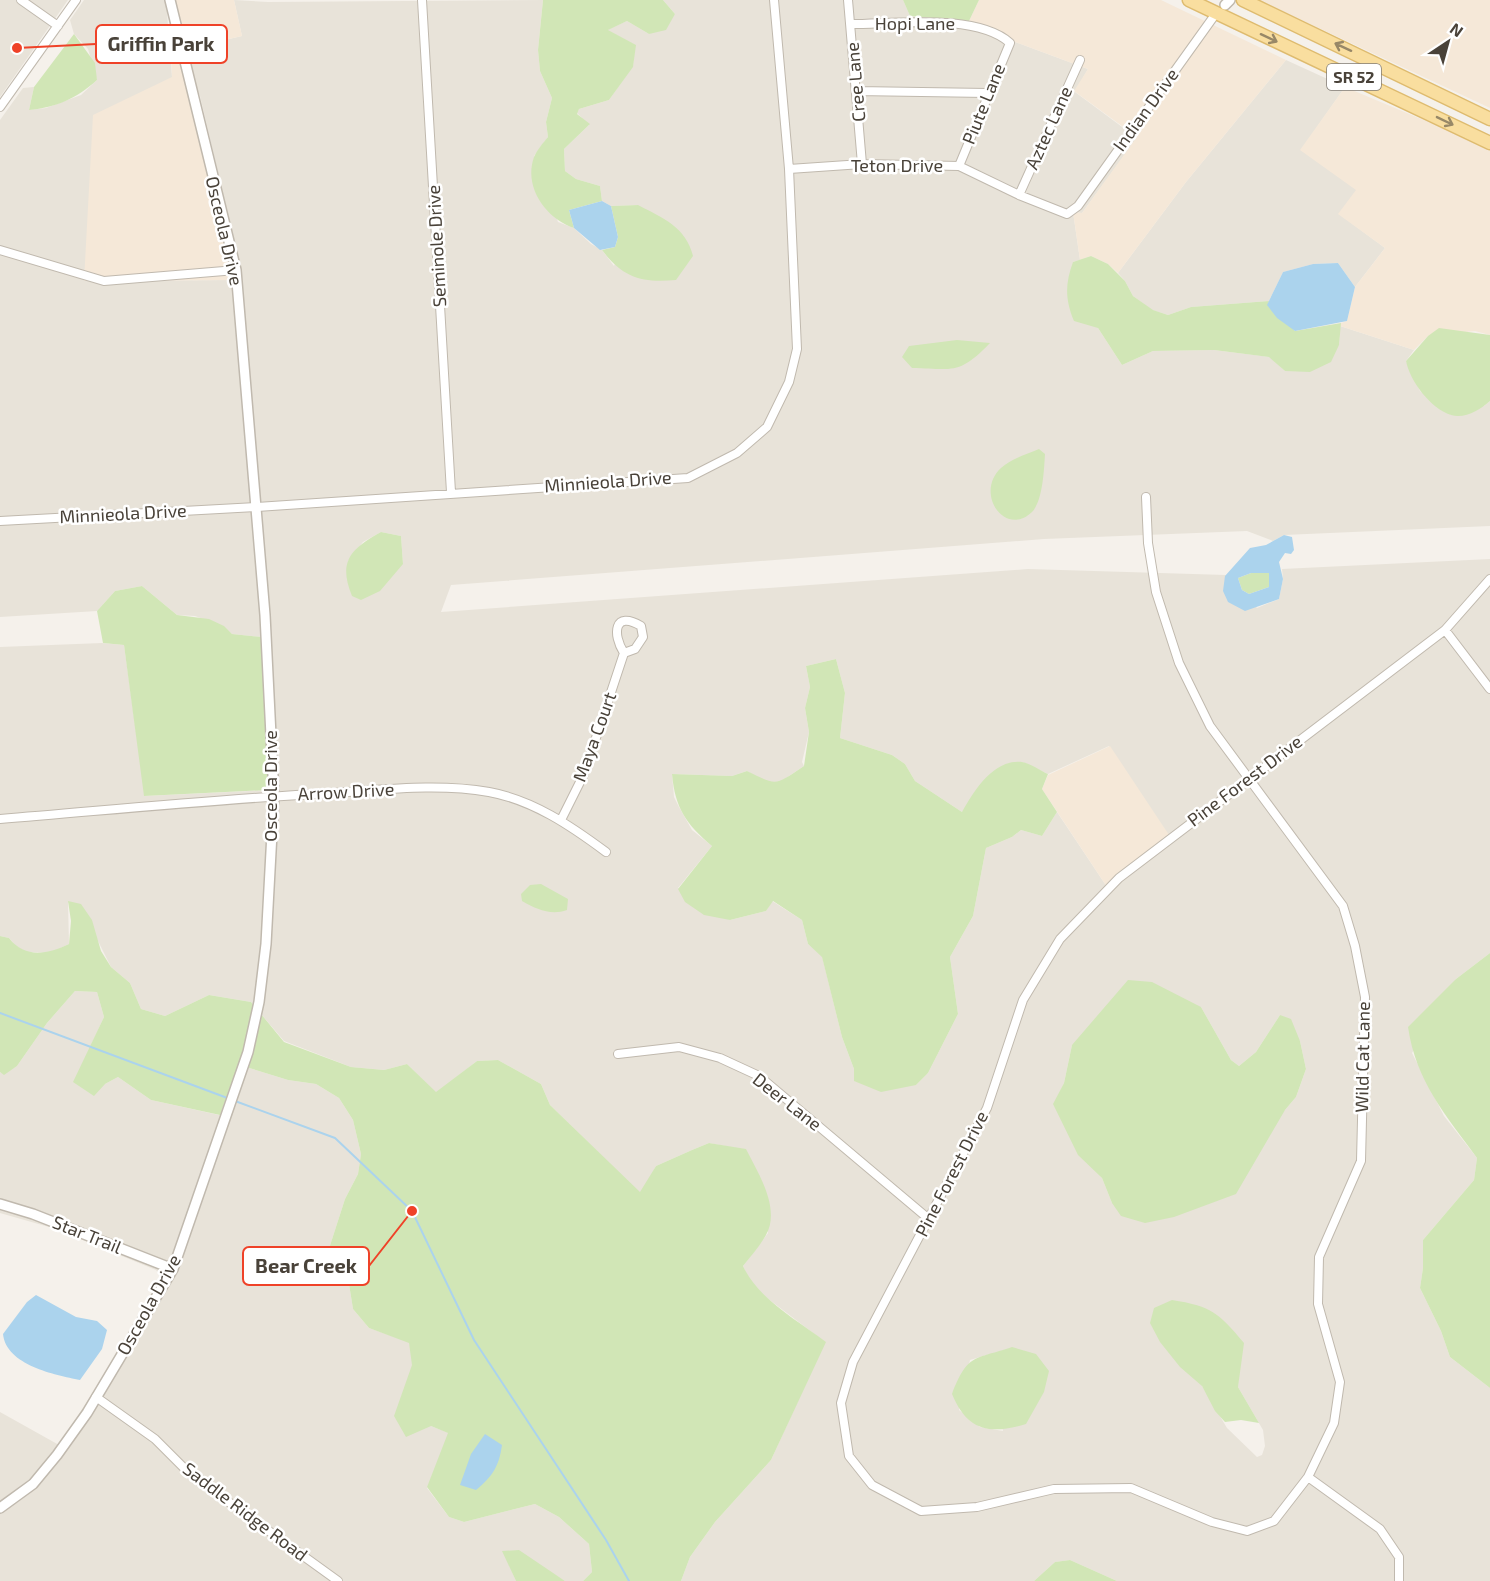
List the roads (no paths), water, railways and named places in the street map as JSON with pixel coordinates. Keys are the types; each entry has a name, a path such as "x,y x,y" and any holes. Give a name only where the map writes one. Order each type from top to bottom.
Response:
{"main road":[{"name":"SR 52","path":"1189,0 1224,6 1490,143"},
{"name":"SR 52","path":"1243,0 1490,119"}],"street":[{"path":"21,0 58,26"},
{"path":"0,107 76,0"},
{"name":"Osceola Drive","path":"0,1508 33,1484 57,1455 96,1397 173,1269 248,1052 259,1002 266,944 274,796 257,507 237,270 195,112 170,0"},
{"name":"Seminole Drive","path":"422,0 452,492"},
{"name":"Minnieola Drive","path":"0,521 257,507 452,492 688,478 737,453 767,427 789,382 797,349 789,169 774,0"},
{"name":"Cree Lane","path":"848,0 862,164"},
{"name":"Indian Drive","path":"1067,214 1078,206 1224,6"},
{"name":"Hopi Lane","path":"851,24 963,24 1002,35 1010,42"},
{"name":"Piute Lane","path":"959,166 987,93 1010,42"},
{"name":"Aztec Lane","path":"1019,195 1080,60"},
{"path":"856,91 987,93"},
{"name":"Teton Drive","path":"789,169 862,164 959,166 1019,195 1067,214"},
{"path":"0,250 104,281 237,270"},
{"name":"Wild Cat Lane","path":"1146,497 1149,549 1156,592 1166,628 1210,726 1343,906 1355,946 1365,997 1361,1161 1319,1257 1318,1304 1340,1382 1334,1423 1308,1477"},
{"name":"Pine Forest Drive","path":"1308,1477 1274,1521 1247,1531 1212,1522 1131,1488 1054,1489 977,1506 921,1511 872,1485 849,1456 841,1403 853,1362 930,1220 987,1108 1023,1000 1060,939 1119,878 1249,776 1445,630 1490,579"},
{"path":"1445,630 1490,689"},
{"name":"Maya Court","path":"561,820 584,774 624,653"},
{"name":"Arrow Drive","path":"0,819 274,796 436,787 491,792 561,820 606,852"},
{"name":"Deer Lane","path":"618,1054 679,1047 720,1058 759,1076 930,1220"},
{"name":"Star Trail","path":"0,1204 33,1214 173,1269"},
{"name":"Saddle Ridge Road","path":"96,1397 155,1439 190,1474 338,1581"},
{"path":"1308,1477 1380,1529 1399,1557 1399,1581"}],"water":[{"path":"602,201 611,206 618,237 615,247 600,250 574,228 569,210"},
{"path":"1338,263 1355,287 1347,321 1295,331 1277,318 1267,305 1283,272 1313,264"},
{"path":"1284,535 1292,537 1294,550 1291,554 1285,553 1279,562 1283,579 1279,599 1245,611 1228,602 1223,591 1225,576 1250,548 1266,545","holes":["1251,573 1269,573 1269,587 1249,594 1242,590 1238,578"]},
{"path":"36,1295 76,1317 97,1321 107,1330 102,1349 80,1380 33,1367 13,1354 6,1345 3,1334 27,1302"},
{"path":"485,1434 502,1445 497,1465 487,1480 476,1490 460,1485 471,1454"}],"waterway":[{"path":"0,1013 230,1099"},
{"path":"235,1101 335,1138 412,1211 474,1340 606,1540 629,1581"}],"place":[{"name":"Griffin Park","path":"17,48"},
{"name":"Bear Creek","path":"412,1211"}]}
